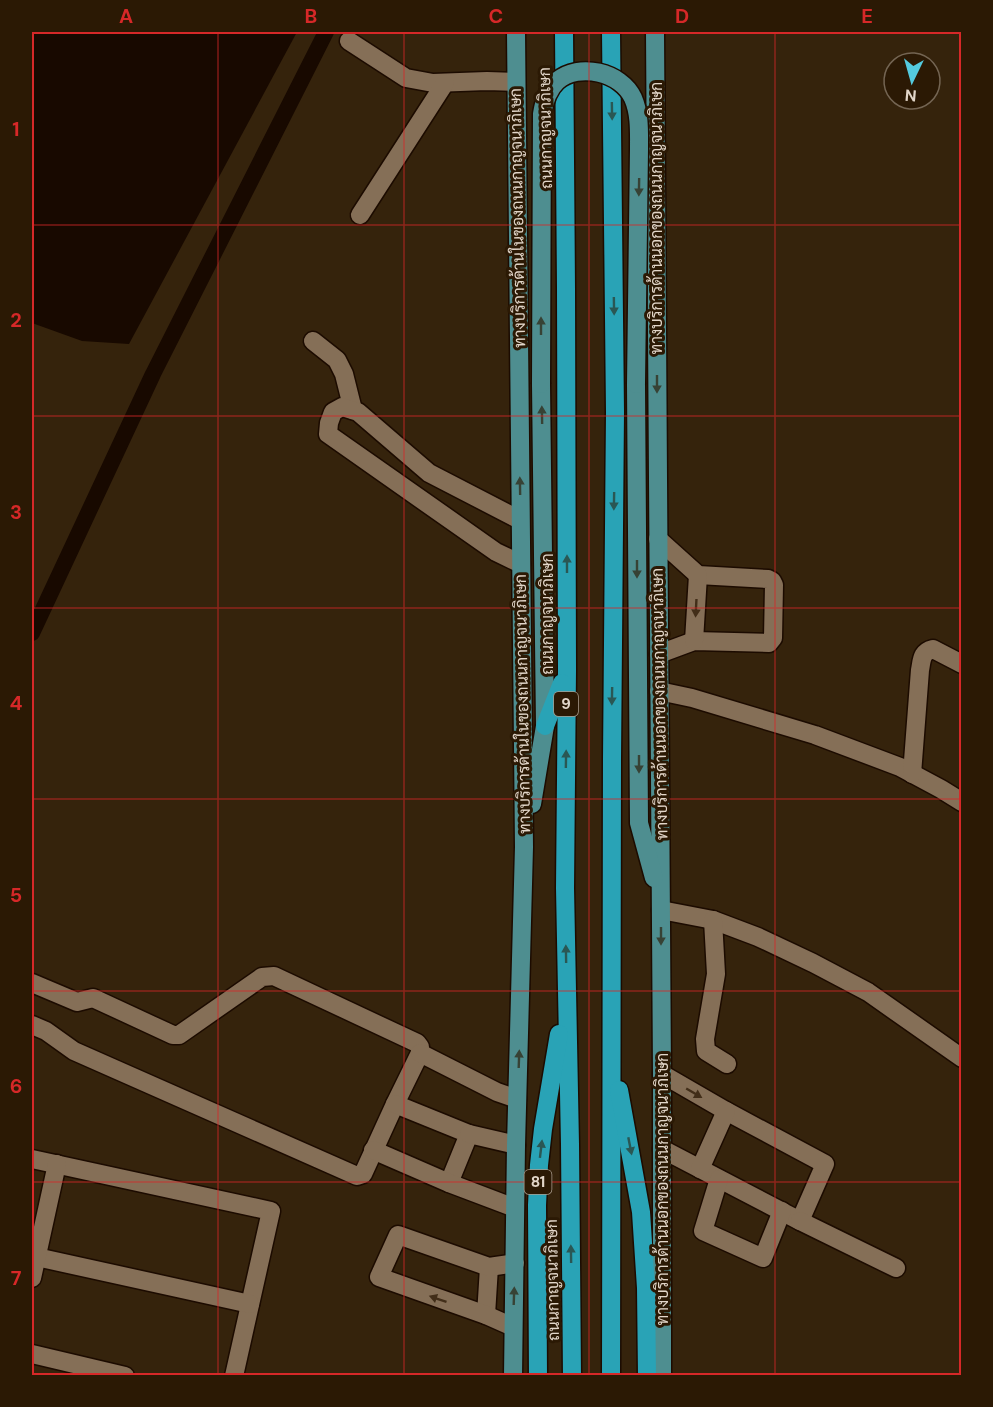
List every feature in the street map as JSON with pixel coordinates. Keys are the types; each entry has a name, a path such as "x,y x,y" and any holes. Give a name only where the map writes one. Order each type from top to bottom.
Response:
{"highway":[{"name":"ถนนกาญจนาภิเษก","path":"564,32 567,670 565,888 572,1376"},
{"path":"611,32 615,412 611,1376"},
{"path":"545,726 567,670"},
{"name":"81","path":"538,1376 537,1205 539,1165 567,990"},
{"path":"611,1047 641,1212 646,1288 646,1376"}],"main road":[{"name":"ทางบริการด้านในของถนนกาญจนาภิเษก","path":"513,1376 516,1145 524,847 516,32"},
{"name":"ทางบริการด้านนอกของถนนกาญจนาภิเษก","path":"655,32 662,1376"},
{"path":"524,847 545,726 541,384 542,114 544,102 558,81 569,74 591,71 603,74 627,88 638,114 636,384 639,823 661,906"}],"street":[{"path":"349,41 406,78 433,83 516,82"},
{"path":"360,214 445,83"},
{"path":"313,341 338,360 353,410"},
{"path":"520,520 429,473 358,412 342,407 333,412 328,423 328,434 496,552 521,564"},
{"path":"658,539 698,575 768,579 774,585 773,638 768,644 694,641 659,654"},
{"path":"694,641 698,575"},
{"path":"912,774 922,655 933,649 962,664"},
{"path":"659,692 692,698 815,735 900,767 962,802"},
{"path":"661,906 712,920 758,937 867,992 962,1058"},
{"path":"712,920 716,974 705,1039 706,1052 727,1064"},
{"path":"32,982 77,1002 93,998 173,1035 179,1035 262,977 274,976 417,1043 420,1053 363,1174 357,1176 74,1051 46,1031 32,1025"},
{"path":"420,1053 497,1092 518,1099"},
{"path":"662,1074 825,1164 800,1221"},
{"path":"395,1104 470,1134 516,1145"},
{"path":"700,1169 726,1111"},
{"path":"448,1183 470,1134"},
{"path":"662,1149 896,1268"},
{"path":"373,1150 448,1183 515,1208"},
{"path":"32,1159 271,1211 234,1376"},
{"path":"32,1278 34,1256 57,1164"},
{"path":"719,1179 703,1231 763,1258 782,1211"},
{"path":"513,1327 379,1277 398,1235 489,1267 514,1263"},
{"path":"34,1256 250,1304"},
{"path":"486,1316 489,1267"},
{"path":"32,1354 125,1376"}],"shaded area":[{"path":"32,32 297,32 129,344 82,341 32,323"}],"waterway":[{"path":"32,633 153,374 326,32"}]}
